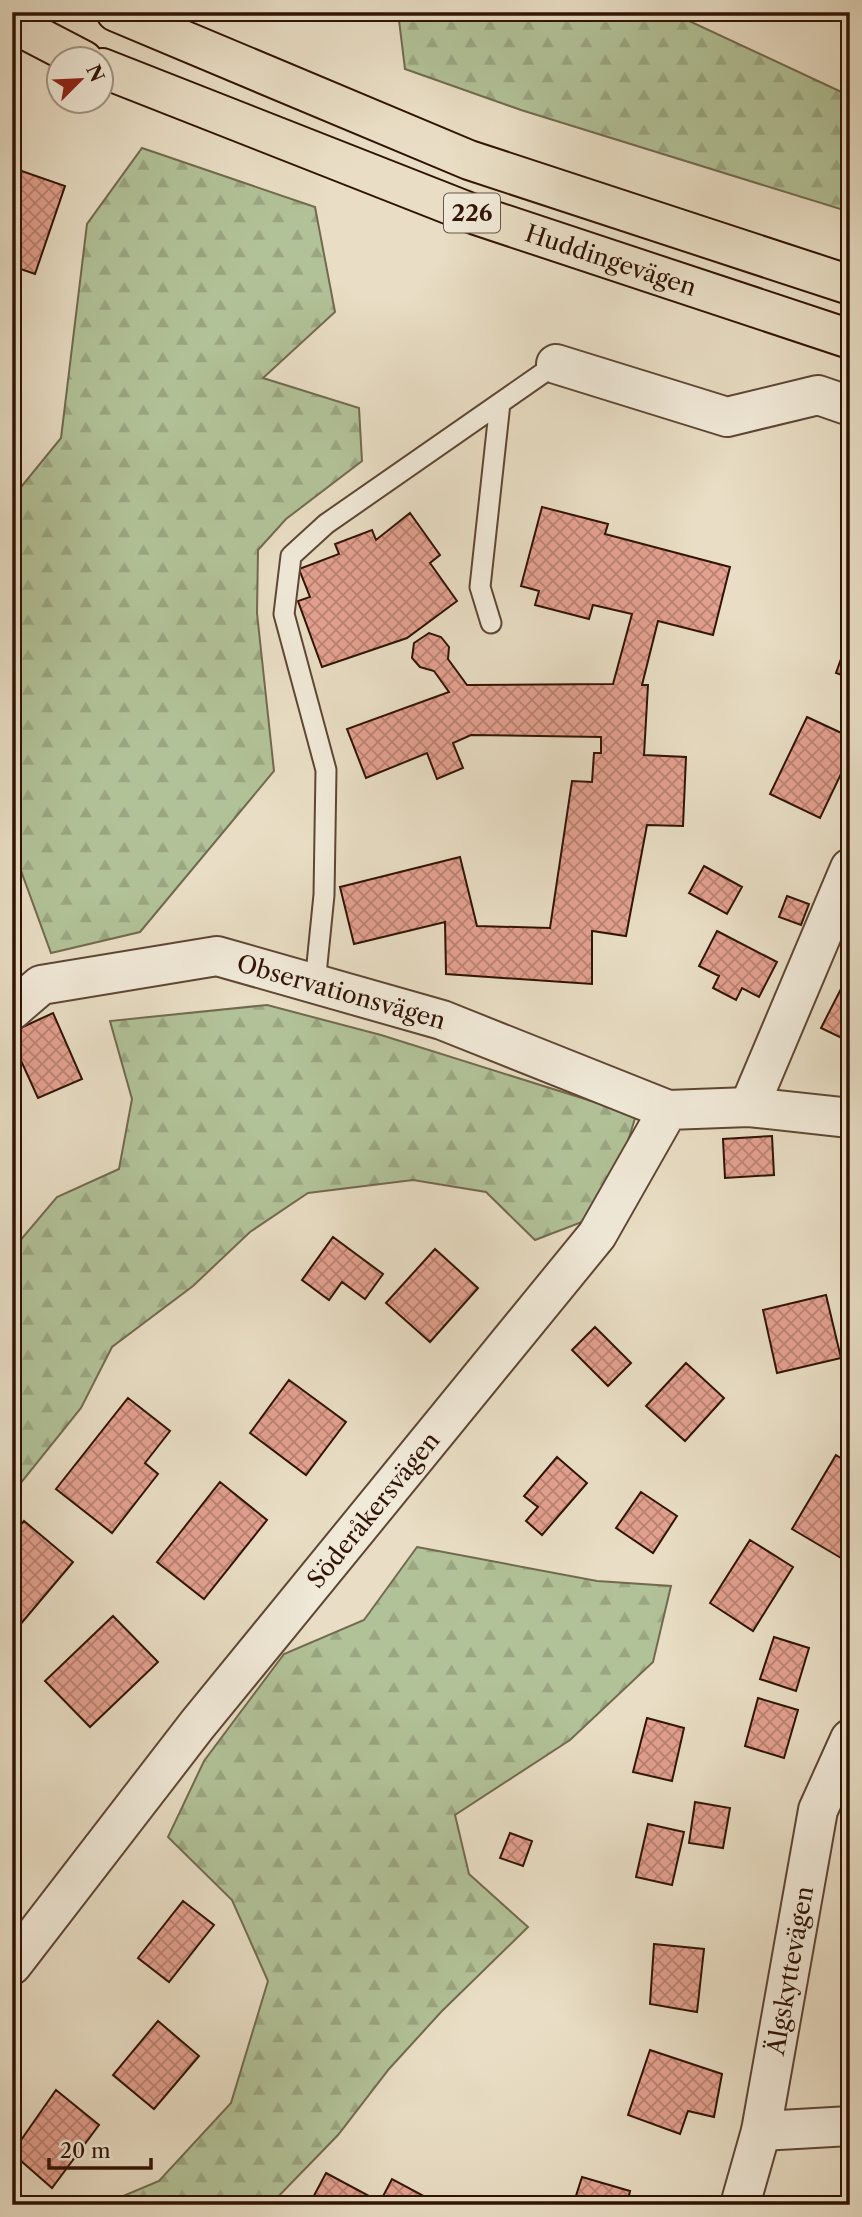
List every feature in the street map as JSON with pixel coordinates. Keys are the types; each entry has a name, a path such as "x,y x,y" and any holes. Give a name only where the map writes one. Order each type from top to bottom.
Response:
{"main road":[{"name":"Huddingevägen","path":"116,12 468,160 850,285"},
{"path":"12,23 56,46"},
{"name":"Huddingevägen","path":"116,74 476,215 850,339"}],"street":[{"path":"556,364 727,417 818,395 850,406"},
{"path":"749,1107 850,868"},
{"name":"Observationsvägen","path":"12,1010 41,985 217,956 443,1020 668,1110"},
{"path":"668,1110 749,1107 850,1118"},
{"name":"Söderåkersvägen","path":"12,1965 197,1725 597,1235 668,1110"},
{"name":"Älgskyttevägen","path":"740,2205 761,2131 818,1810 850,1739"},
{"path":"761,2131 850,2126"}],"lane":[{"path":"315,984 324,895 326,771 284,614 291,556 326,524 556,364"},
{"path":"491,623 480,587 500,403"}],"green space":[{"path":"398,12 670,12 850,96 850,212 521,110 405,69"},
{"path":"142,148 315,207 335,312 263,378 359,408 362,461 286,519 258,550 257,613 274,771 140,932 51,953 12,846 12,498 61,438 87,224"},
{"path":"267,1005 381,1035 636,1115 625,1151 582,1222 535,1240 486,1192 413,1180 308,1193 250,1232 193,1286 112,1347 81,1408 12,1494 12,1250 57,1197 119,1169 132,1099 110,1021"},
{"path":"417,1547 597,1581 671,1586 653,1662 570,1740 455,1815 469,1874 528,1927 441,2012 389,2069 338,2135 270,2205 102,2205 159,2181 231,2103 268,1981 232,1900 168,1837 204,1761 284,1654 364,1620"}],"building":[{"path":"13,168 65,186 35,274 12,266"},
{"path":"12,342 20,345 12,367"},
{"path":"542,507 608,524 605,534 730,567 713,635 658,621 642,685 648,685 644,755 686,757 683,826 647,825 626,936 592,931 592,984 446,974 445,922 354,944 340,887 460,857 477,926 550,928 572,781 592,782 594,753 601,753 601,737 471,735 453,743 463,768 437,779 427,753 366,778 347,729 449,692 434,671 420,667 412,658 414,643 429,633 441,637 449,647 448,659 467,685 613,684 632,614 593,605 589,619 535,605 539,591 521,586"},
{"path":"410,513 440,555 430,563 457,601 407,638 322,667 298,601 310,597 299,569 339,554 335,544 372,530 376,540"},
{"path":"850,634 850,678 836,673"},
{"path":"807,717 850,737 850,755 820,818 770,794"},
{"path":"704,866 742,887 727,914 689,893"},
{"path":"787,896 809,904 801,925 779,917"},
{"path":"717,931 777,962 759,997 742,988 736,1000 713,988 719,976 699,966"},
{"path":"848,975 850,976 850,1042 821,1028"},
{"path":"53,1013 82,1079 38,1098 12,1041 12,1032"},
{"path":"772,1136 774,1175 725,1178 723,1139"},
{"path":"333,1237 383,1274 365,1299 342,1282 329,1300 302,1280"},
{"path":"435,1249 478,1288 430,1342 386,1303"},
{"path":"826,1295 841,1358 777,1373 763,1310"},
{"path":"595,1327 631,1363 608,1386 572,1350"},
{"path":"686,1363 724,1398 685,1441 646,1406"},
{"path":"289,1380 346,1422 306,1475 250,1433"},
{"path":"128,1398 170,1431 145,1463 158,1474 112,1533 56,1489"},
{"path":"836,1455 850,1464 850,1543 841,1558 792,1529"},
{"path":"557,1457 587,1483 542,1535 526,1521 538,1507 524,1496"},
{"path":"220,1482 267,1520 204,1599 157,1562"},
{"path":"641,1492 677,1516 653,1553 616,1528"},
{"path":"24,1521 73,1562 19,1626 12,1620 12,1535"},
{"path":"750,1540 793,1567 753,1631 710,1603"},
{"path":"113,1616 158,1662 90,1727 45,1681"},
{"path":"774,1637 809,1648 796,1691 760,1679"},
{"path":"758,1698 798,1710 784,1758 745,1746"},
{"path":"647,1718 684,1728 672,1781 633,1772"},
{"path":"695,1802 730,1808 723,1848 689,1843"},
{"path":"648,1824 684,1832 672,1885 636,1877"},
{"path":"510,1833 532,1841 523,1866 500,1858"},
{"path":"183,1901 214,1925 169,1982 138,1958"},
{"path":"654,1944 704,1949 697,2012 650,2004"},
{"path":"158,2021 199,2056 154,2109 113,2075"},
{"path":"650,2050 722,2074 714,2117 688,2111 680,2134 628,2115"},
{"path":"56,2090 99,2125 52,2188 12,2153"},
{"path":"326,2173 380,2202 392,2179 435,2202 309,2205"},
{"path":"582,2177 630,2191 627,2205 573,2205"}]}
